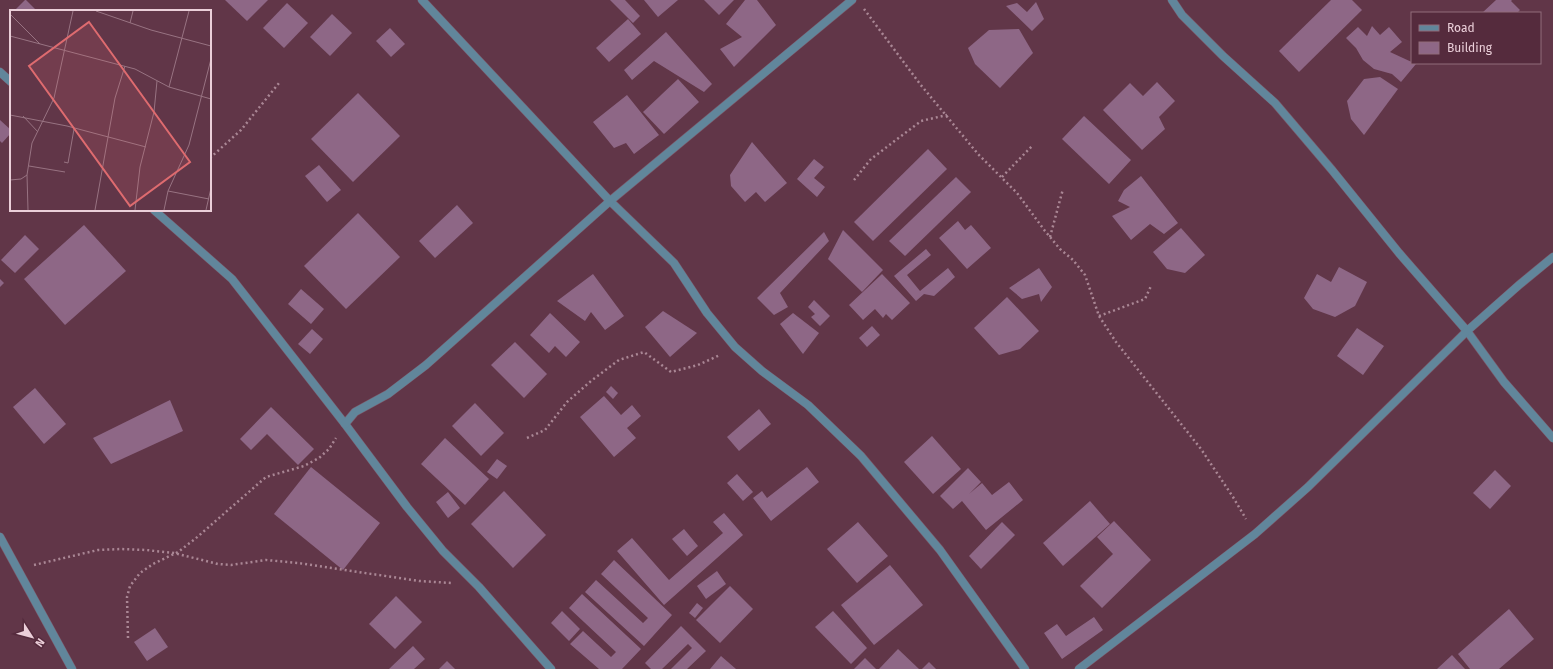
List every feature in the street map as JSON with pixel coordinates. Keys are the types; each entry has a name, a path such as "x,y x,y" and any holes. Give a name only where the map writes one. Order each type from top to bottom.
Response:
{"street":[{"path":"422,0 610,201 674,263 707,313 735,347 762,371 808,405 861,456 940,550 1025,669"},
{"path":"344,424 355,412 388,394 426,364 610,201 852,0"},
{"path":"1172,0 1182,15 1197,31 1275,104 1332,170 1399,253 1467,331 1504,382 1553,438"},
{"path":"0,72 10,81"},
{"path":"155,211 232,279 425,529 443,551 479,587 551,669"},
{"path":"1079,669 1255,534 1308,488 1467,331 1518,285 1553,258"},
{"path":"0,537 72,669"}],"path":[{"path":"861,6 920,84 978,154 1017,193 1060,249 1073,260 1084,275 1099,316 1116,342 1201,449 1233,497 1255,534"},
{"path":"211,157 241,130 279,83"},
{"path":"854,180 872,158 921,121 947,115"},
{"path":"1002,177 1032,146"},
{"path":"1050,237 1063,189"},
{"path":"1099,316 1145,299 1151,286"},
{"path":"527,438 544,430 567,402 590,380 619,360 644,352 671,372 698,365 735,347"},
{"path":"128,638 127,597 130,586 140,573 195,539 266,477 304,466 319,458 330,449 344,424"},
{"path":"18,568 69,558 98,550 134,549 174,553 218,564 231,565 266,560 298,563 419,581 479,587"}],"building":[{"path":"26,0 36,10 15,10"},
{"path":"225,0 268,0 247,21"},
{"path":"610,0 625,0 640,16 633,23"},
{"path":"644,0 678,0 658,17"},
{"path":"704,0 734,0 719,15"},
{"path":"745,0 757,0 776,25 734,67 720,49 742,37 726,24"},
{"path":"1331,0 1352,0 1362,10 1299,72 1279,51"},
{"path":"1496,0 1512,0 1511,1 1520,10 1518,12 1483,12"},
{"path":"1036,2 1044,19 1032,31 1006,6 1017,3 1027,12"},
{"path":"287,3 308,23 284,48 263,28"},
{"path":"332,14 352,33 330,56 310,37"},
{"path":"628,19 641,34 609,62 596,48"},
{"path":"1372,26 1380,35 1389,27 1402,42 1390,52 1411,62 1411,64 1416,64 1401,82 1392,74 1374,69 1363,60 1356,48 1346,38 1358,27 1367,36"},
{"path":"390,28 405,44 391,57 376,41"},
{"path":"1019,29 1033,53 1000,88 975,64 968,48 989,30"},
{"path":"666,32 712,84 704,92 654,61 632,80 624,70"},
{"path":"1380,77 1398,89 1364,135 1351,119 1347,101 1364,79"},
{"path":"678,79 699,102 664,134 643,112"},
{"path":"1157,82 1175,101 1159,117 1165,129 1142,150 1103,110 1130,83 1143,96"},
{"path":"358,93 400,136 353,182 311,139"},
{"path":"627,95 659,135 634,154 626,143 614,148 593,122"},
{"path":"1084,116 1131,160 1109,184 1062,139"},
{"path":"0,120 10,129 10,134 2,143 0,141"},
{"path":"752,142 787,183 765,202 756,192 745,202 731,186 730,175"},
{"path":"928,149 947,169 873,241 854,222"},
{"path":"814,159 824,167 814,178 825,187 817,197 797,179"},
{"path":"319,165 341,190 327,202 305,176"},
{"path":"1141,176 1178,223 1164,234 1150,224 1131,240 1112,216 1130,207 1118,201 1124,190"},
{"path":"956,177 971,192 905,256 889,241"},
{"path":"457,205 473,223 435,258 419,241"},
{"path":"358,213 400,257 346,309 304,266"},
{"path":"958,221 965,230 971,225 991,248 967,269 939,238"},
{"path":"84,225 126,271 65,325 24,279"},
{"path":"1181,228 1205,255 1185,273 1167,269 1153,252"},
{"path":"843,230 883,270 862,292 828,259"},
{"path":"824,232 829,241 780,293 788,307 774,315 757,298"},
{"path":"25,235 39,249 15,273 1,260"},
{"path":"926,249 931,255 907,275 920,291 948,268 955,277 934,296 924,294 916,301 894,276"},
{"path":"1339,267 1367,282 1355,306 1335,317 1313,309 1304,298 1317,274 1331,282"},
{"path":"1039,268 1052,287 1041,302 1039,294 1022,299 1009,288"},
{"path":"593,274 624,316 605,330 591,312 585,321 557,301"},
{"path":"882,274 910,303 892,320 886,314 883,318 875,309 863,320 849,305"},
{"path":"0,279 4,283 0,287"},
{"path":"301,289 324,309 311,324 288,304"},
{"path":"1007,297 1039,331 1020,349 999,355 974,328"},
{"path":"814,300 830,316 820,326 811,317 815,314 808,307"},
{"path":"663,311 697,333 670,357 645,327"},
{"path":"550,313 580,342 566,357 555,346 549,353 530,335"},
{"path":"793,313 819,333 803,354 780,324"},
{"path":"872,326 880,335 867,347 859,338"},
{"path":"1357,328 1384,346 1363,375 1337,356"},
{"path":"312,329 323,339 310,354 298,344"},
{"path":"515,342 547,374 524,398 491,365"},
{"path":"611,386 618,393 613,399 606,392"},
{"path":"35,388 66,424 44,444 13,407"},
{"path":"604,396 621,415 632,405 641,416 627,428 636,438 614,457 580,417"},
{"path":"170,400 183,431 111,464 93,438"},
{"path":"475,403 504,433 481,456 452,426"},
{"path":"271,407 314,449 298,465 267,434 251,450 240,439"},
{"path":"759,409 771,424 739,451 727,437"},
{"path":"932,436 961,469 933,494 904,462"},
{"path":"445,438 489,479 465,505 421,464"},
{"path":"497,459 507,466 497,479 487,472"},
{"path":"311,467 380,523 343,570 274,514"},
{"path":"807,467 819,482 771,521 753,498 762,491 767,498"},
{"path":"968,468 981,482 969,494 982,483 992,495 1009,482 1023,500 986,530 962,501 953,509 940,496"},
{"path":"1495,470 1511,486 1490,509 1473,493"},
{"path":"737,474 753,492 743,501 727,483"},
{"path":"504,491 546,535 513,568 471,524"},
{"path":"448,492 460,508 448,518 436,502"},
{"path":"1090,501 1110,524 1063,566 1043,543"},
{"path":"724,513 743,535 664,605 617,551 632,538 669,580 723,533 713,522"},
{"path":"1114,521 1151,560 1102,608 1080,586 1113,554 1097,537"},
{"path":"858,522 888,556 857,583 827,549"},
{"path":"1002,522 1015,535 981,569 969,556"},
{"path":"684,529 698,546 687,556 672,539"},
{"path":"614,560 672,615 644,646 585,592 596,580 643,623 648,618 601,574"},
{"path":"890,565 923,605 874,645 841,605"},
{"path":"717,571 726,584 706,599 697,586"},
{"path":"730,586 753,609 720,643 696,620"},
{"path":"582,594 641,649 622,669 599,669 570,644 583,631 611,657 616,652 569,608"},
{"path":"396,596 422,622 395,649 369,624"},
{"path":"697,603 703,608 695,618 689,613"},
{"path":"1509,609 1534,639 1499,669 1470,669 1458,654"},
{"path":"562,611 580,629 569,641 551,623"},
{"path":"833,611 867,648 851,664 815,627"},
{"path":"1094,617 1103,630 1062,659 1044,633 1057,624 1066,636"},
{"path":"681,626 706,651 687,669 671,669 692,648 688,644 662,669 651,669 645,663"},
{"path":"155,628 168,647 147,661 134,642"},
{"path":"413,646 425,659 414,669 389,669"},
{"path":"898,649 919,669 879,669"},
{"path":"1452,655 1465,669 1437,669"},
{"path":"721,656 736,669 710,669"},
{"path":"865,658 876,669 854,669"},
{"path":"447,661 455,669 439,669"},
{"path":"929,662 936,669 922,669"}]}
